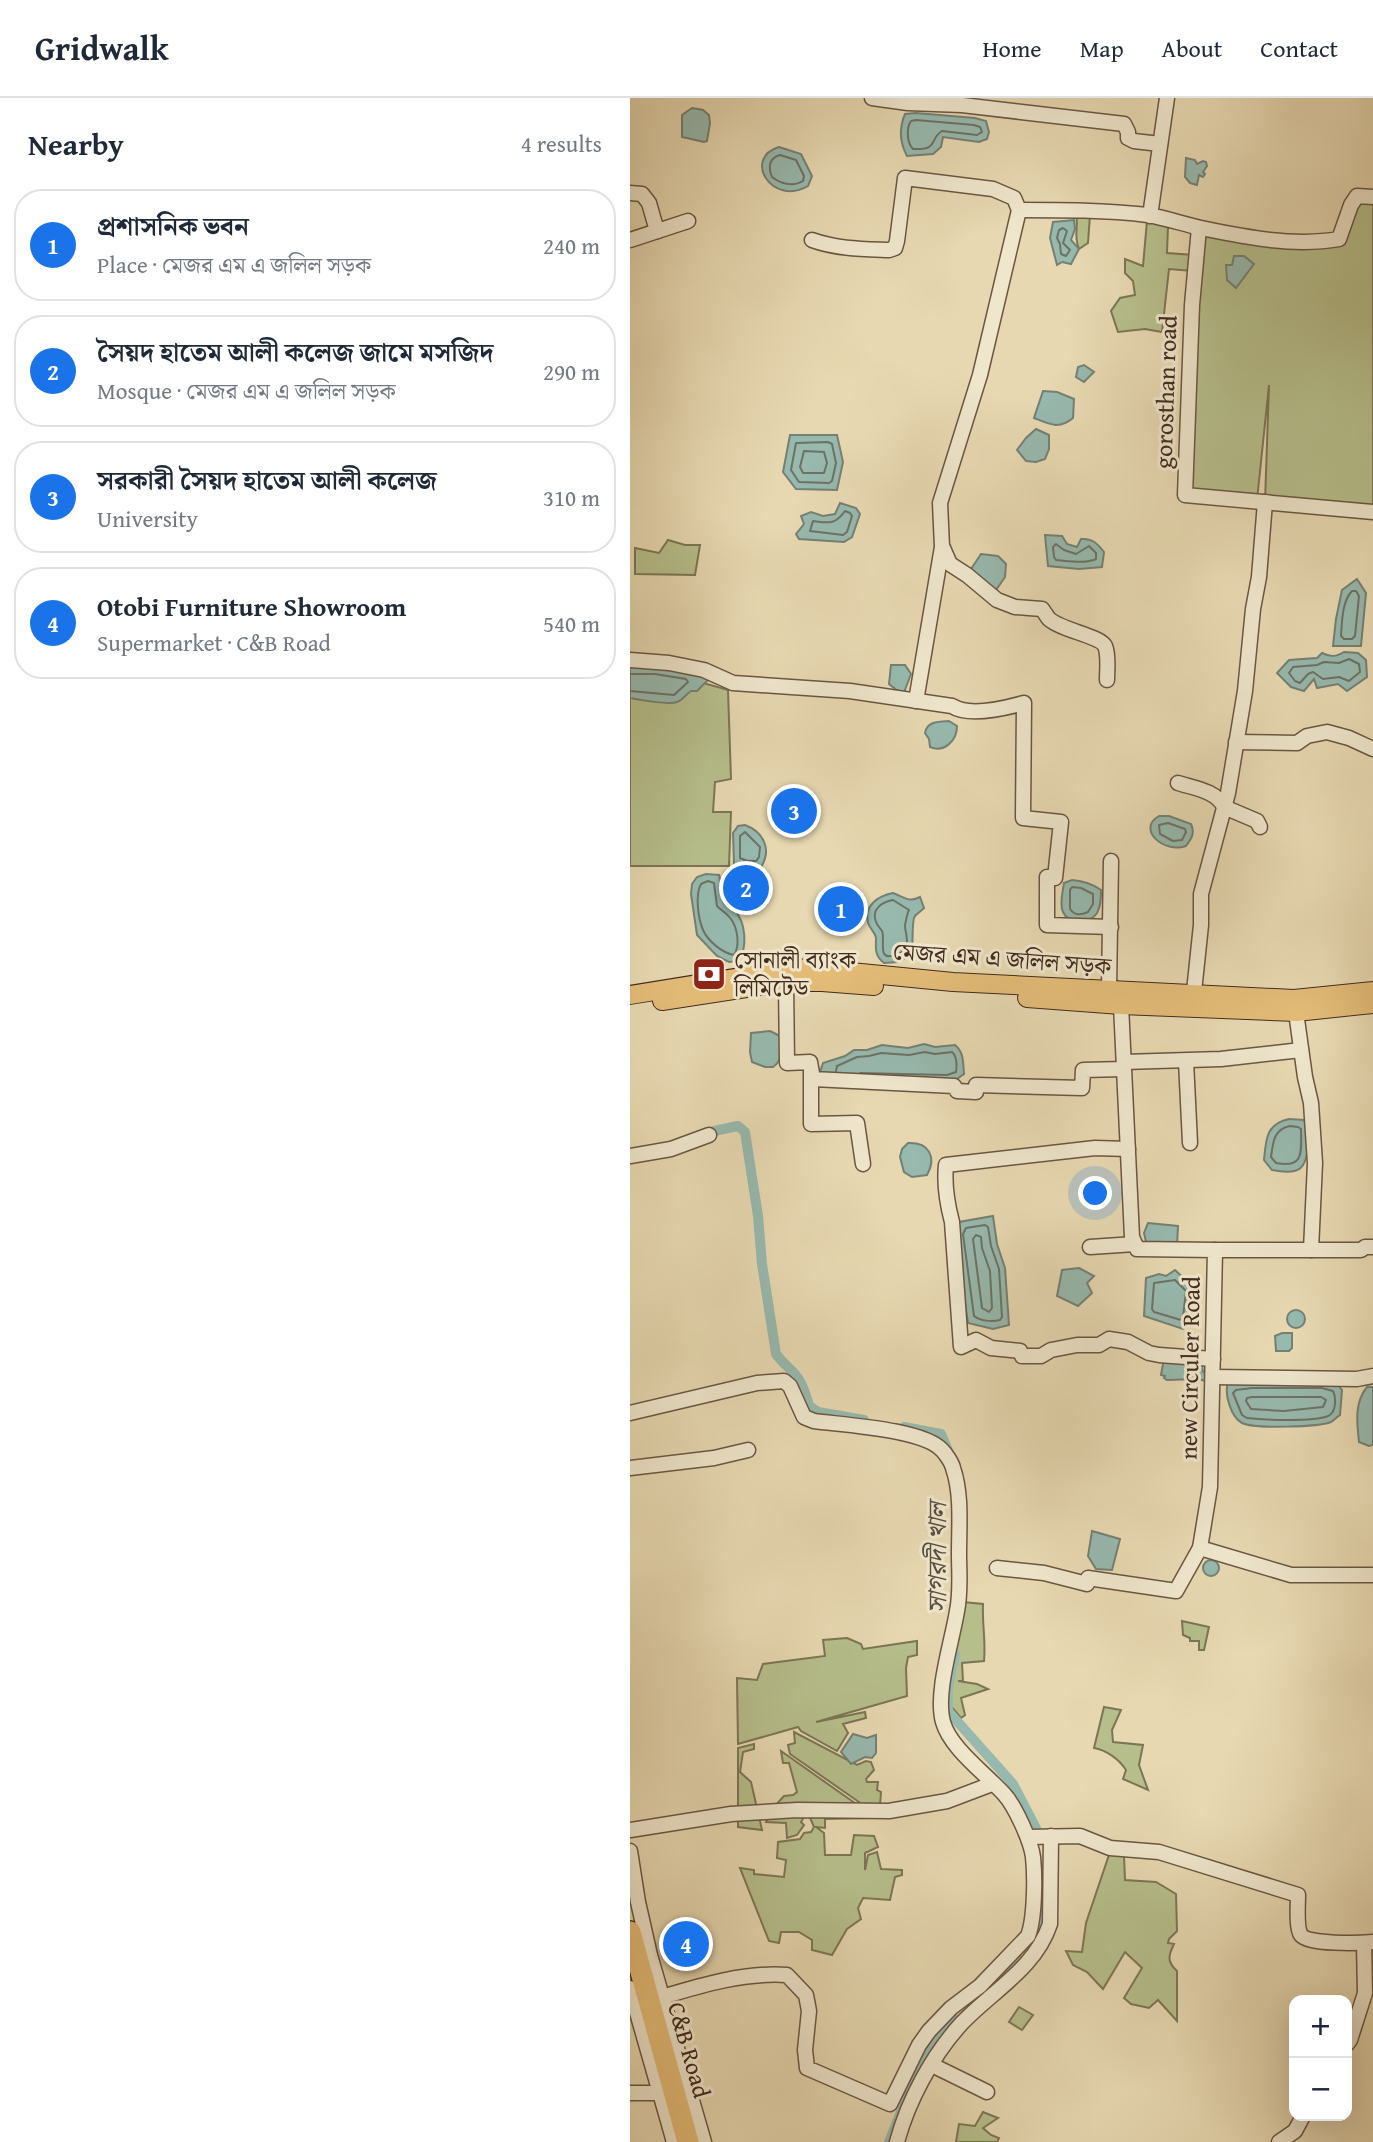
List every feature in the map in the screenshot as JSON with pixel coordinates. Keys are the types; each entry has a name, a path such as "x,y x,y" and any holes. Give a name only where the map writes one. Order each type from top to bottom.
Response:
{"highway":[{"name":"C&B Road","path":"630,1932 688,2142"}],"main road":[{"name":"মেজর এম এ জলিল সড়ক","path":"630,995 725,978 810,968 892,977 1109,990 1296,1012 1373,1004"},
{"name":"মেজর এম এ জলিল সড়ক","path":"630,1007 786,982 822,982 1121,1005 1294,999 1373,991"}],"street":[{"path":"872,98 908,103 962,105 1124,124 1128,138 1160,144"},
{"path":"1150,216 1167,98"},
{"path":"812,240 843,248 895,248 905,178 993,189 1014,198 1019,210 980,375 940,503 942,547 916,701"},
{"path":"630,193 642,194 649,203 657,231"},
{"path":"1019,210 1097,211 1150,216 1199,228 1273,240 1321,242 1339,239 1357,196 1373,197"},
{"path":"630,240 688,221"},
{"name":"gorosthan road","path":"1199,228 1192,305 1185,495 1373,512"},
{"path":"1193,1001 1201,925 1201,894 1224,807 1245,691 1265,502"},
{"path":"942,547 950,564 998,600 1014,607 1042,609 1061,626 1100,640 1106,648 1107,680"},
{"path":"630,660 669,663 704,670 733,683 850,691 952,706 958,710 996,710 1024,703 1023,818 1062,822 1055,878 1047,877 1047,925 1111,927"},
{"path":"1236,742 1297,743 1307,736 1327,732 1349,738 1373,750"},
{"path":"1178,783 1210,793 1221,800 1224,807 1257,821 1260,827"},
{"path":"1109,990 1111,860"},
{"path":"786,982 787,1063 810,1062"},
{"path":"1121,1005 1132,1237 1135,1244"},
{"path":"1296,1012 1311,1103 1315,1163 1311,1251"},
{"path":"810,1062 813,1079 954,1086 957,1091 976,1092 976,1085 1082,1088 1083,1070 1301,1050"},
{"path":"1186,1061 1190,1143"},
{"path":"810,1062 811,1124 857,1124 863,1164"},
{"path":"630,1156 671,1149 709,1135"},
{"path":"1128,1149 1095,1148 946,1165 944,1178 952,1222 961,1347 976,1340 991,1348 1020,1351 1022,1356 1038,1356 1051,1350 1077,1345 1099,1345 1109,1339 1128,1342 1159,1355 1213,1359"},
{"name":"new Circuler Road","path":"997,1568 1044,1573 1087,1584 1088,1578 1176,1591 1200,1548 1210,1487 1215,1250 1137,1249 1135,1244 1090,1247"},
{"path":"1215,1250 1311,1251 1361,1250 1373,1247"},
{"path":"1213,1377 1357,1379 1373,1376"},
{"path":"630,1413 757,1383 784,1381 790,1386 804,1418 814,1422 901,1432 942,1448 953,1467 959,1521 960,1595 942,1689 943,1723 965,1755 1005,1795 1028,1837 1032,1857 1032,1927 1028,1936 980,1986 951,2008 929,2031 919,2045 890,2104 807,2068 805,2050 809,2011 806,1995 787,1975 770,1974 704,1984 662,1997"},
{"path":"630,1468 714,1458 748,1450"},
{"path":"1200,1548 1291,1575 1373,1576"},
{"path":"630,1830 731,1814 797,1810 889,1811 947,1801 992,1784"},
{"path":"897,2142 916,2094 948,2039 1014,1977 1046,1937 1050,1924 1051,1836"},
{"path":"1028,1837 1080,1836 1110,1848 1159,1852 1298,1895 1299,1929 1306,1939 1338,1943 1369,1942 1365,1993 1352,2034"},
{"path":"630,1851 650,1955 704,2142"},
{"path":"630,1988 674,2142"},
{"path":"932,2065 987,2092"},
{"path":"630,2093 660,2093"},
{"path":"1279,2142 1294,2131 1300,2121"}],"green space":[{"path":"1373,197 1373,512 1265,502 1269,385 1257,500 1185,495 1199,228 1339,239 1351,205"},
{"path":"1076,213 1090,215 1088,243 1079,249 1076,240"},
{"path":"1147,221 1168,226 1167,253 1194,255 1192,271 1169,269 1162,332 1145,329 1118,332 1111,311 1120,298 1135,295 1133,281 1125,273 1125,259 1143,266"},
{"path":"668,540 685,545 700,545 695,575 635,574 635,548 659,553"},
{"path":"630,662 728,690 731,779 715,782 713,812 731,812 729,866 630,866"},
{"path":"963,1602 983,1604 984,1661 962,1663 963,1681 958,1681 988,1689 961,1698 965,1715 961,1718 949,1704 949,1681"},
{"path":"1182,1621 1209,1627 1204,1650 1199,1650 1199,1641 1190,1641 1190,1638 1183,1635"},
{"path":"847,1638 861,1644 863,1649 917,1641 917,1655 908,1657 906,1668 907,1696 816,1722 865,1712 866,1718 843,1724 848,1733 837,1751 798,1727 738,1744 737,1678 757,1680 763,1664 825,1656 823,1640"},
{"path":"1104,1707 1121,1710 1112,1730 1113,1742 1143,1745 1139,1765 1148,1790 1123,1779 1126,1770 1120,1762 1108,1753 1094,1748"},
{"path":"794,1732 857,1765 871,1762 874,1770 866,1779 867,1782 878,1782 877,1790 881,1792 880,1806 869,1809 790,1754 788,1745 795,1743"},
{"path":"754,1744 754,1749 743,1752 740,1772 751,1782 762,1830 738,1827 738,1748"},
{"path":"781,1751 869,1813 869,1818 825,1819 825,1828 816,1827 824,1833 825,1855 851,1855 854,1835 874,1836 878,1847 865,1853 865,1870 868,1855 877,1852 881,1869 902,1870 902,1875 895,1877 890,1900 863,1898 858,1908 861,1919 847,1929 832,1955 812,1950 812,1940 799,1932 781,1932 779,1943 769,1941 740,1868 754,1870 754,1874 784,1877 786,1860 777,1858 778,1842 800,1839 814,1827 808,1813 801,1822 804,1825 797,1835 787,1838 786,1823 766,1822 772,1809 784,1796 797,1792 789,1763 783,1763"},
{"path":"1110,1852 1124,1855 1125,1880 1156,1882 1176,1894 1177,1931 1168,1943 1174,1944 1169,1959 1177,1971 1177,2021 1158,2000 1149,2008 1131,2004 1124,1998 1142,1968 1125,1952 1103,1989 1087,1972 1073,1965 1066,1951 1082,1952 1086,1923"},
{"path":"1019,2007 1033,2015 1022,2030 1009,2022"},
{"path":"983,2112 998,2118 983,2128 999,2138 997,2142 956,2142 959,2124 975,2126"}],"water":[{"path":"692,108 703,110 709,115 707,141 682,137 682,115"},
{"path":"905,114 986,121 989,132 987,139 979,142 943,137 941,147 933,154 907,156 902,141 902,125"},
{"path":"779,147 801,154 812,176 808,186 795,191 783,190 773,186 766,178 762,170 763,161 768,153"},
{"path":"1186,158 1195,160 1197,164 1206,162 1207,166 1203,172 1205,174 1203,177 1199,175 1197,185 1190,183 1185,177"},
{"path":"1074,220 1075,229 1071,240 1079,249 1071,264 1062,262 1057,265 1050,238 1053,222"},
{"path":"1234,256 1244,256 1254,264 1236,288 1227,280 1226,265 1232,265"},
{"path":"1084,365 1094,372 1084,382 1076,377 1078,367"},
{"path":"1043,391 1057,392 1074,399 1073,418 1058,425 1034,418"},
{"path":"1036,429 1049,435 1049,449 1045,459 1026,461 1017,450"},
{"path":"790,435 837,435 843,462 837,490 796,489 783,472"},
{"path":"840,503 856,508 860,514 852,537 844,542 799,539 796,534 804,524 801,516 811,512 823,516 835,514"},
{"path":"1045,535 1062,536 1067,544 1077,547 1081,539 1094,542 1104,552 1102,567 1079,569 1048,566"},
{"path":"981,554 998,556 1006,564 1005,577 994,593 969,572"},
{"path":"1357,579 1366,593 1361,646 1333,646 1342,590"},
{"path":"1344,652 1358,653 1366,660 1367,677 1347,691 1338,684 1317,688 1314,679 1304,691 1291,687 1277,673 1289,660 1317,658 1322,653 1336,656"},
{"path":"891,665 905,665 911,674 903,695 889,684"},
{"path":"630,667 656,667 709,679 697,691 691,691 677,702 647,701 630,698"},
{"path":"949,721 957,726 952,741 945,747 930,747 925,733 928,726"},
{"path":"1159,816 1169,816 1191,824 1192,835 1186,846 1169,847 1156,839 1150,827"},
{"path":"745,825 757,832 764,842 766,854 761,867 746,868 734,864 733,833 738,826"},
{"path":"706,874 719,875 724,903 734,910 741,921 744,942 738,961 729,962 717,956 697,935 692,884 697,877"},
{"path":"1072,880 1101,890 1101,902 1094,917 1080,922 1070,919 1063,912 1061,901 1064,883"},
{"path":"893,893 910,899 920,897 924,908 914,919 911,955 898,962 884,963 877,954 875,934 867,917 870,907 877,899"},
{"path":"770,1031 780,1036 781,1053 779,1061 773,1067 765,1067 752,1062 751,1033"},
{"path":"924,1044 935,1047 955,1045 962,1054 964,1074 954,1081 822,1075 820,1072 823,1063 854,1050 867,1050 882,1045 908,1048"},
{"path":"1289,1119 1304,1120 1308,1131 1306,1160 1295,1171 1272,1170 1264,1160 1267,1139 1276,1125"},
{"path":"908,1143 921,1145 929,1152 931,1162 927,1175 912,1177 904,1172 900,1157 902,1149"},
{"path":"993,1216 997,1244 1005,1268 1009,1325 993,1329 968,1323 955,1232 959,1222"},
{"path":"1148,1223 1178,1226 1177,1246 1147,1246 1144,1233"},
{"path":"1079,1268 1094,1276 1087,1283 1092,1293 1078,1306 1057,1296 1062,1270"},
{"path":"1175,1270 1193,1287 1190,1324 1183,1329 1144,1316 1146,1278 1159,1274 1166,1276"},
{"path":"1292,1310 1300,1310 1305,1319 1303,1326 1292,1328 1287,1323 1287,1315"},
{"path":"1292,1333 1292,1348 1289,1351 1276,1351 1275,1336"},
{"path":"1164,1358 1201,1360 1203,1372 1209,1374 1205,1381 1167,1380 1161,1375"},
{"path":"1228,1383 1338,1385 1342,1390 1340,1415 1331,1422 1314,1425 1272,1427 1242,1423 1229,1405"},
{"path":"1367,1387 1373,1387 1373,1445 1369,1446 1359,1442 1357,1420 1358,1406"},
{"path":"1092,1531 1120,1539 1112,1570 1096,1569 1088,1556"},
{"path":"1211,1560 1217,1562 1217,1574 1211,1576 1205,1574 1203,1568 1205,1562"},
{"path":"853,1734 867,1738 876,1735 876,1753 872,1758 865,1757 851,1764 841,1752"}],"waterway":[{"name":"সাগরদী খাল","path":"704,1136 738,1126 745,1132 776,1354 799,1379 809,1406 818,1412 864,1420"},
{"name":"সাগরদী খাল","path":"904,1427 941,1434 950,1455"},
{"name":"সাগরদী খাল","path":"955,1654 948,1689 948,1711 1013,1784 1042,1840"},
{"name":"সাগরদী খাল","path":"1038,1937 1043,1923 1044,1894"},
{"name":"সাগরদী খাল","path":"994,1985 1020,1960"},
{"name":"সাগরদী খাল","path":"889,2142 917,2072 937,2039 956,2020"}],"place":[{"name":"সরকারী সৈয়দ হাতেম আলী কলেজ","path":"794,811"},
{"name":"সৈয়দ হাতেম আলী কলেজ জামে মসজিদ","path":"746,888"},
{"name":"প্রশাসনিক ভবন","path":"841,909"},
{"name":"সোনালী ব্যাংক লিমিটেড","path":"709,974"},
{"name":"Otobi Furniture Showroom","path":"686,1944"}]}
